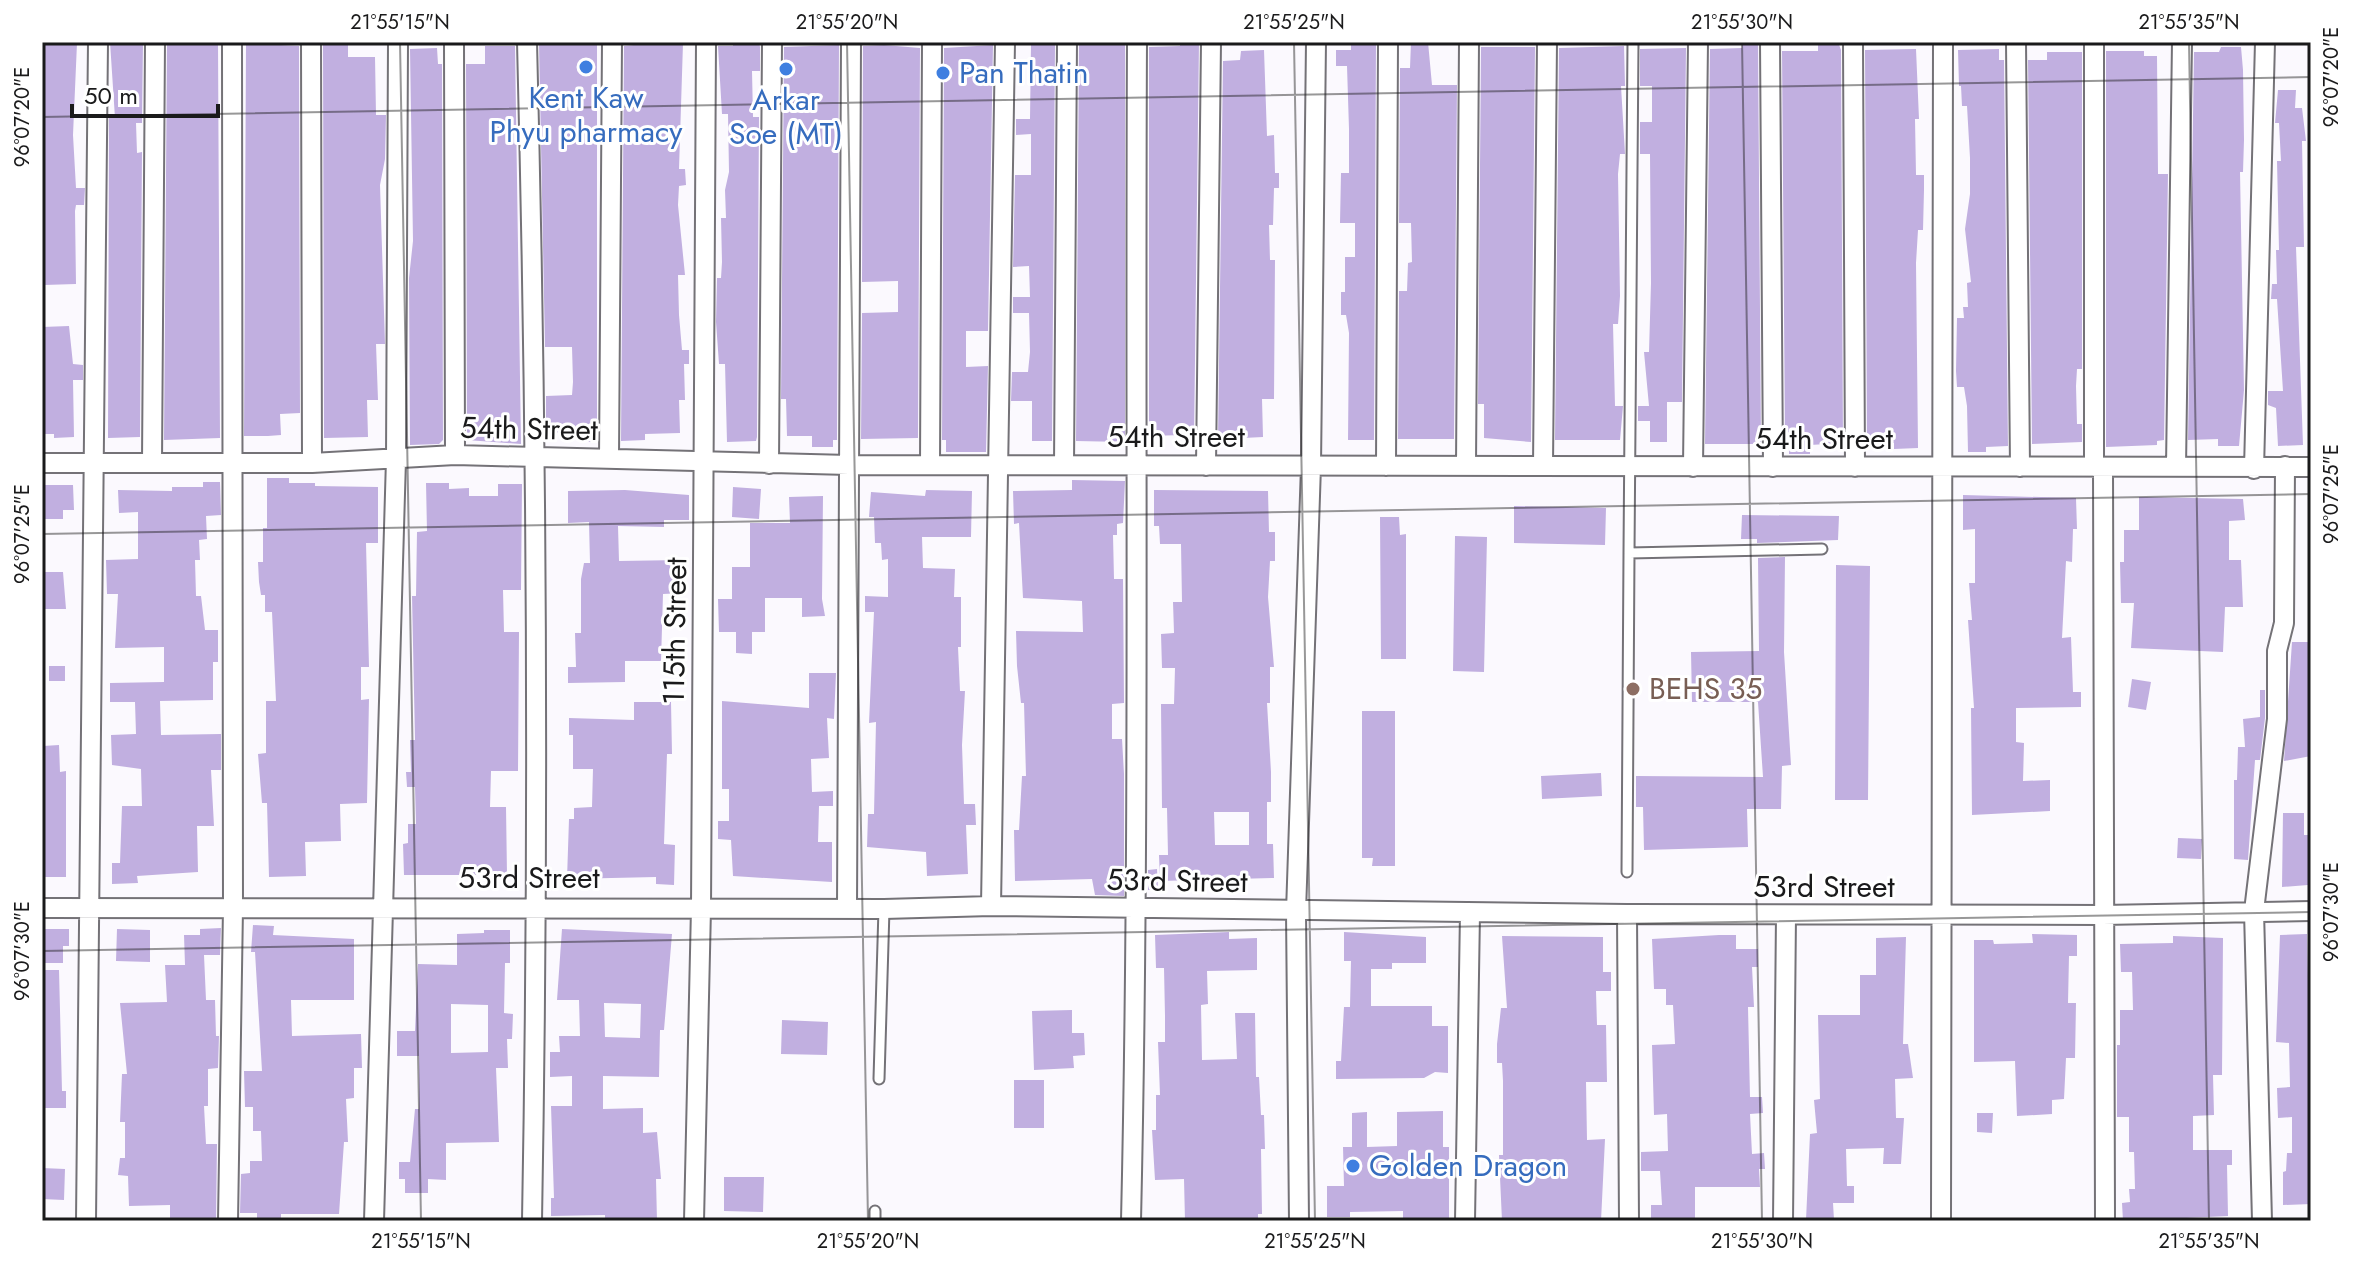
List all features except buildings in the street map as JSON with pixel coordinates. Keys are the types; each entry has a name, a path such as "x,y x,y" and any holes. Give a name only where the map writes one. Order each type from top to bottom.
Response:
{"street":[{"path":"86,1221 98,42"},
{"path":"152,463 155,42"},
{"path":"228,1221 233,908 232,42"},
{"path":"311,42 312,463"},
{"path":"374,1221 396,459 398,42"},
{"path":"454,42 455,455"},
{"path":"527,42 537,456 538,906 532,1221"},
{"path":"609,458 612,42"},
{"name":"115th Street","path":"694,1221 701,908 706,42"},
{"path":"769,464 772,42"},
{"path":"847,909 851,42"},
{"path":"930,465 932,42"},
{"path":"991,906 1005,42"},
{"path":"1064,465 1067,42"},
{"path":"1131,1221 1139,908 1135,465 1137,42"},
{"path":"1206,466 1211,42"},
{"path":"1299,1221 1296,912 1311,466 1316,42"},
{"path":"1386,466 1388,42"},
{"path":"1466,466 1469,42"},
{"path":"1543,466 1547,42"},
{"path":"1693,467 1698,42"},
{"path":"1770,42 1773,467"},
{"path":"1853,42 1855,467"},
{"path":"1941,1221 1943,42"},
{"path":"2016,42 2020,467"},
{"path":"2094,42 2094,467 2103,467 2105,1221"},
{"path":"2176,467 2182,42"},
{"path":"2254,469 2265,42"},
{"name":"54th Street","path":"42,463 312,463 455,455 849,465 2311,467"},
{"path":"2262,1221 2254,911 2277,719 2277,651 2284,623 2285,466"},
{"name":"53rd Street","path":"42,908 538,906 884,909 991,906 1296,912 1786,915 2103,915 2311,911"},
{"path":"1465,1221 1470,913"},
{"path":"1627,914 1629,1221"},
{"path":"1783,1221 1786,915"}],"lane":[{"path":"1627,872 1633,42"},
{"path":"1629,553 1822,549"},
{"path":"879,1079 884,909"}],"place":[{"name":"Kent Kaw Phyu pharmacy","path":"586,67"},
{"name":"Arkar Soe (MT)","path":"786,69"},
{"name":"Pan Thatin","path":"943,73"},
{"name":"BEHS 35","path":"1633,689"},
{"name":"Golden Dragon","path":"1353,1166"}]}
